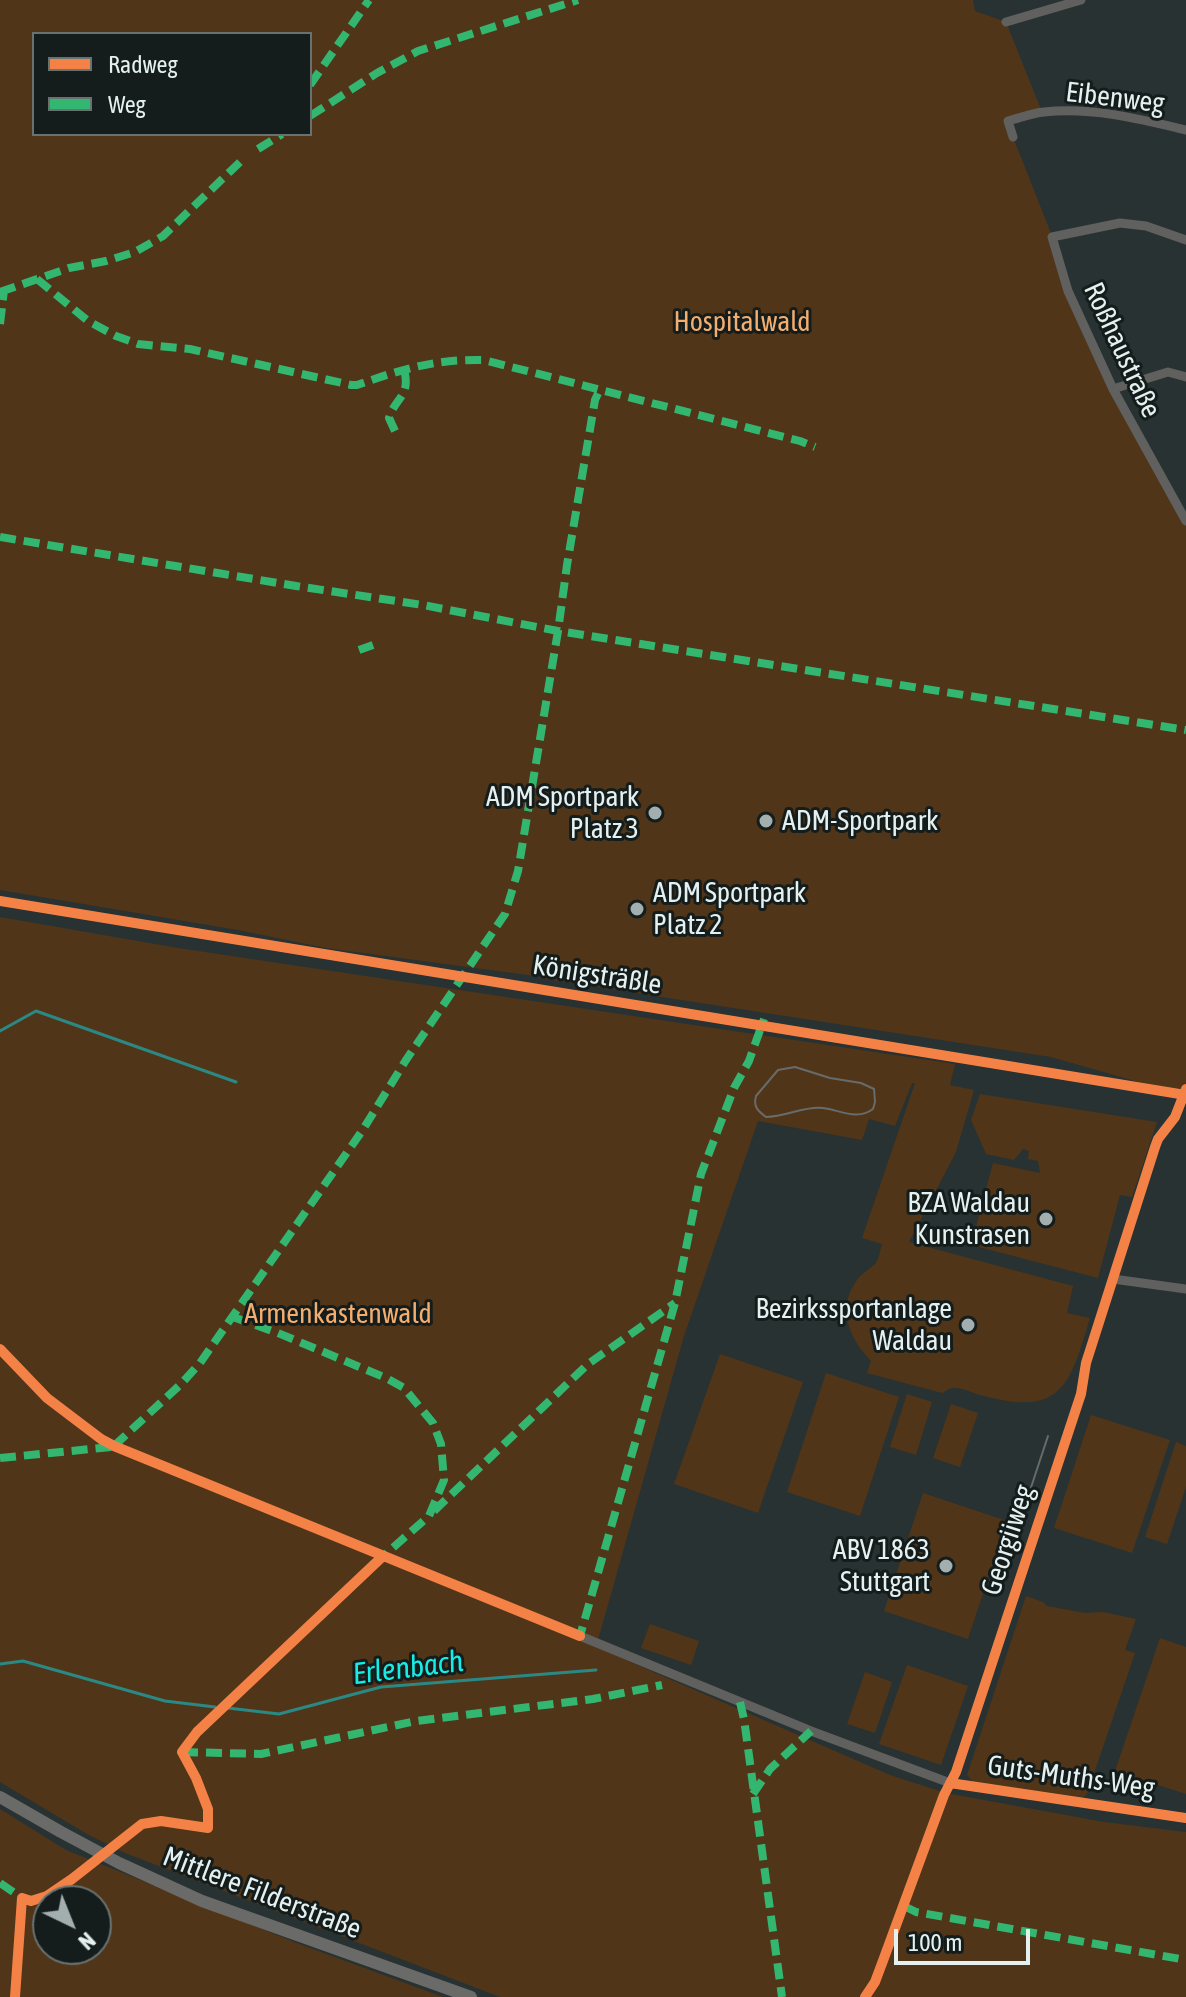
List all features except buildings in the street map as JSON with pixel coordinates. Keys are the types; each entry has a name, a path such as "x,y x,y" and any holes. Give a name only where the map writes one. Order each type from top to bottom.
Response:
{"main road":[{"name":"Mittlere Filderstraße","path":"0,1797 119,1863 202,1901 471,1997"}],"street":[{"path":"1006,22 1081,0"},
{"name":"Eibenweg","path":"1013,137 1008,121 1042,112 1103,113 1186,130"},
{"name":"Roßhaustraße","path":"1186,240 1146,226 1120,223 1052,237 1068,291 1113,389 1186,521"},
{"path":"1113,389 1168,372 1186,377"},
{"name":"Königsträßle","path":"0,901 1185,1093"},
{"name":"Georgiiweg","path":"865,1997 875,1982 944,1795 956,1772 1081,1394 1086,1363 1155,1147 1175,1117 1185,1093"},
{"path":"1113,1279 1186,1289"},
{"name":"Guts-Muths-Weg","path":"580,1636 820,1735 950,1783 1186,1818"}],"green space":[{"name":"Hospitalwald","path":"0,0 973,0 975,11 1006,22 1042,112 1008,121 1013,137 1055,250 1113,389 1186,521 1184,1095 1051,1057 539,978 545,955 542,953 535,976 326,948 0,890"},
{"name":"Armenkastenwald","path":"0,917 178,948 955,1064 950,1085 974,1090 956,1152 909,1242 1073,1286 1067,1313 1090,1318 1069,1377 1059,1390 1047,1398 1031,1402 1010,1401 957,1388 942,1393 867,1373 871,1361 851,1333 847,1302 857,1280 876,1263 879,1256 882,1244 862,1238 915,1083 912,1083 895,1126 869,1119 862,1140 758,1121 684,1336 596,1647 890,1775 946,1793 1104,1822 1186,1832 1186,1997 500,1997 125,1853 0,1782"},
{"path":"980,1094 1157,1122 1132,1197 1120,1195 1098,1278 971,1245 993,1163 1040,1173 1038,1161 1028,1159 1029,1151 1023,1149 1014,1160 986,1154 971,1120"},
{"path":"720,1354 803,1382 758,1513 674,1484"},
{"path":"826,1373 899,1397 860,1516 787,1492"},
{"path":"907,1394 932,1402 916,1455 890,1447"},
{"path":"951,1404 978,1413 960,1467 933,1458"},
{"path":"1091,1415 1170,1440 1132,1553 1054,1528"},
{"path":"1176,1442 1186,1446 1186,1487 1167,1544 1145,1537"},
{"name":"ABV 1863 Stuttgart","path":"923,1493 1007,1521 968,1639 884,1611"},
{"path":"1026,1596 1047,1606 1136,1619 1125,1650 1135,1653 1087,1794 1082,1798 973,1782 967,1775"},
{"path":"650,1624 699,1641 691,1665 641,1648"},
{"path":"1160,1638 1186,1647 1186,1794 1115,1771"},
{"path":"907,1665 968,1686 941,1765 879,1744"},
{"path":"865,1672 892,1682 875,1733 847,1724"},
{"path":"0,1809 66,1850 294,1942 443,1997 0,1997"}],"waterway":[{"path":"0,1031 36,1011 236,1082"},
{"name":"Erlenbach","path":"0,1664 23,1661 165,1701 215,1707"},
{"name":"Erlenbach","path":"228,1708 279,1714 381,1687 596,1670"}],"tram line":[{"path":"795,1067 874,1089 873,1109 855,1114 816,1108 766,1117 757,1108 756,1096 778,1070 795,1067"},
{"path":"1008,1557 1048,1436"}],"marked path":[{"path":"312,82 369,0"},
{"path":"312,115 418,51 578,0"},
{"path":"258,149 279,136"},
{"path":"0,292 69,268 135,252 163,236 240,162"},
{"path":"37,279 88,321 138,344 190,349 351,385 434,363 484,360 815,447"},
{"path":"0,324 4,290"},
{"path":"395,431 389,418 406,385 404,369"},
{"path":"114,1446 200,1363 362,1131 505,914 518,871 595,400 600,389"},
{"path":"0,537 423,605 558,631 1186,730"},
{"path":"359,650 373,645"},
{"path":"574,1634 580,1636 675,1303 701,1174 764,1019"},
{"path":"434,1511 588,1364 675,1303"},
{"path":"233,1317 386,1378 404,1388 433,1423 441,1444 444,1480 429,1516 380,1559"},
{"path":"0,1458 111,1447"},
{"path":"182,1752 261,1754 416,1721 593,1699 662,1685"},
{"path":"740,1702 782,1997"},
{"path":"753,1794 770,1769 811,1731"},
{"path":"0,1883 29,1900"},
{"path":"904,1906 916,1912 1186,1960"}],"cycle path":[{"path":"0,901 1186,1095"},
{"path":"865,1997 875,1982 944,1795 956,1772 1081,1394 1086,1363 1155,1147 1175,1117 1186,1089"},
{"path":"0,1349 47,1398 114,1446 580,1636"},
{"path":"15,1997 22,1898 31,1901 47,1896 142,1824 161,1821 208,1828 208,1809 182,1752 197,1732 382,1557"},
{"path":"950,1783 1186,1818"}],"place":[{"name":"ADM Sportpark Platz 3","path":"655,813"},
{"name":"ADM-Sportpark","path":"766,821"},
{"name":"ADM Sportpark Platz 2","path":"637,909"},
{"name":"BZA Waldau Kunstrasen","path":"1046,1219"},
{"name":"Bezirkssportanlage Waldau","path":"968,1325"},
{"name":"ABV 1863 Stuttgart","path":"946,1566"}]}
